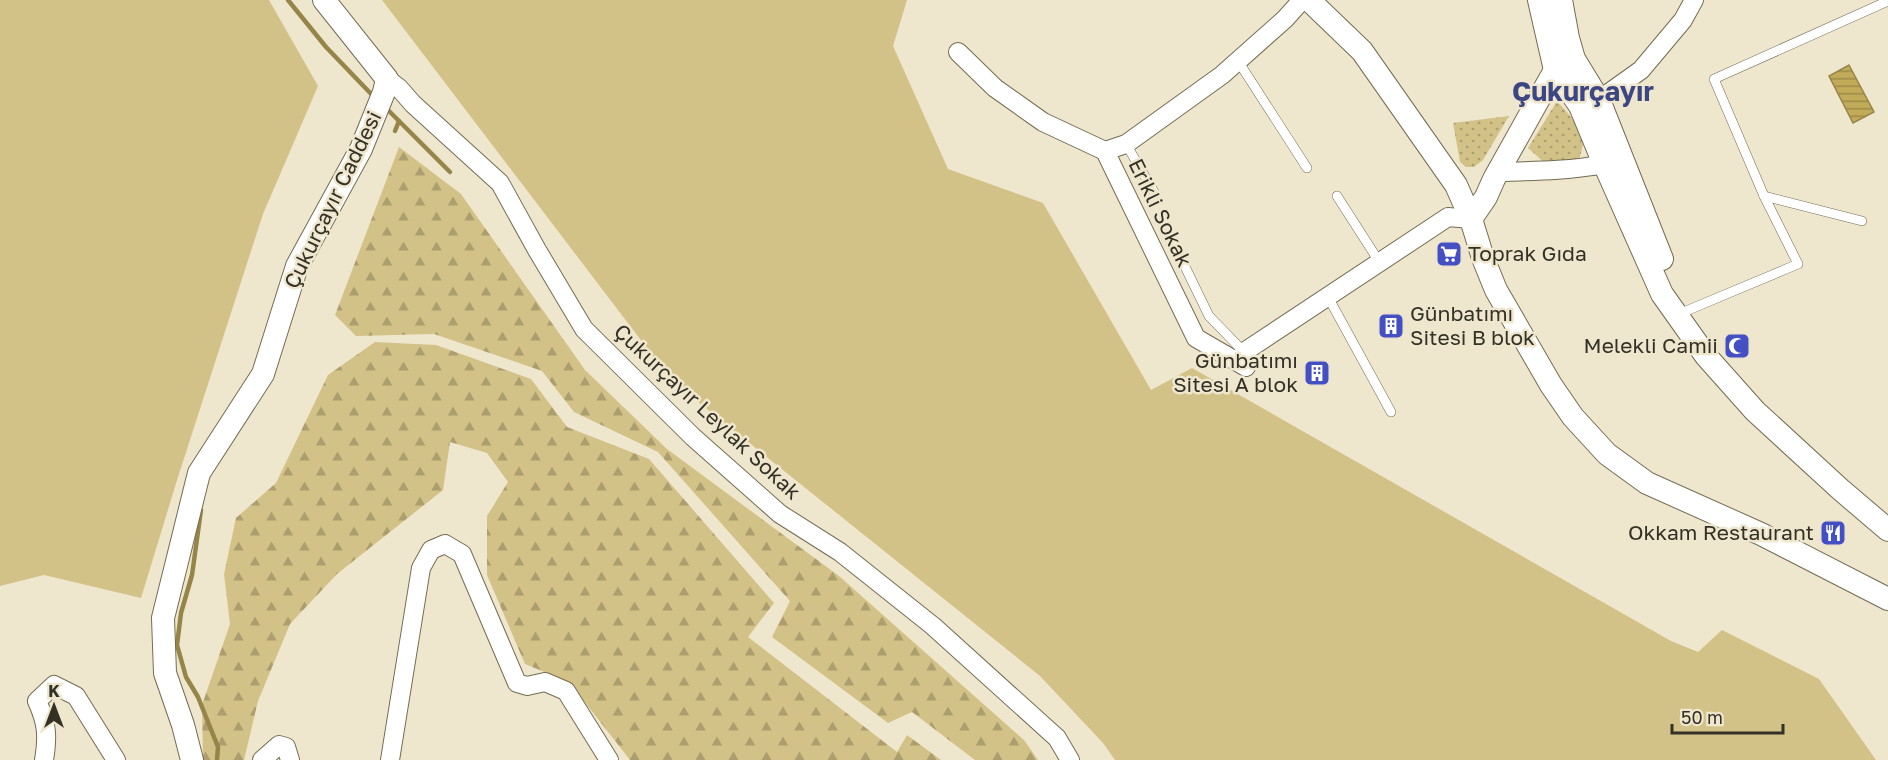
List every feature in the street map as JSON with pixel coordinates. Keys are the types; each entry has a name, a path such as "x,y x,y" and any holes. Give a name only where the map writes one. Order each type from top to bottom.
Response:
{"street":[{"path":"324,0 386,85"},
{"path":"1106,151 1126,144 1222,75 1285,19 1302,0"},
{"path":"1309,0 1362,51 1456,185 1471,219 1496,290 1527,346 1573,417 1607,454 1647,483 1761,534 1888,598"},
{"path":"1539,0 1604,164 1662,294 1706,356 1755,411 1888,530"},
{"path":"1471,219 1486,198 1498,172 1565,65 1568,38 1561,0"},
{"path":"1599,100 1641,70 1683,20 1694,0"},
{"name":"Erikli Sokak","path":"958,52 995,88 1043,122 1106,151 1196,338 1245,359"},
{"path":"1565,65 1599,100 1664,264 1706,356"},
{"name":"Çukurçayır Caddesi","path":"192,760 165,673 163,618 199,473 262,374 297,266 361,149 386,85"},
{"name":"Çukurçayır Leylak Sokak","path":"386,85 399,88 413,104 500,183 585,329 693,437 780,514 840,552 933,626 1057,738 1070,760"},
{"path":"1498,172 1550,171 1588,168 1604,164"},
{"path":"1245,359 1328,297 1448,217 1471,219"},
{"path":"390,760 421,567 431,550 445,544 462,554 517,682 527,686 545,682 566,691 609,760"},
{"path":"44,760 48,738 37,701 54,685 76,696 116,760"},
{"path":"262,760 279,746 286,747 290,760"}],"lane":[{"path":"1686,311 1798,264 1764,196 1714,78 1888,1"},
{"path":"1238,61 1307,168"},
{"path":"1126,144 1154,192"},
{"path":"1337,196 1380,263"},
{"path":"1764,196 1862,221"},
{"path":"1175,246 1209,316 1245,359"},
{"path":"1328,297 1390,412"}],"green space":[{"path":"0,0 269,0 318,86 263,214 141,598 44,575 0,586"},
{"path":"382,0 907,0 893,46 948,169 1043,203 1151,390 1192,368 1671,641 1698,652 1722,630 1819,679 1876,760 1115,760 1103,743 1040,676 672,381"},
{"path":"1557,101 1572,118 1584,140 1578,165 1547,165 1528,148"},
{"path":"1509,116 1483,160 1474,167 1466,167 1460,162 1453,123"},
{"path":"399,147 461,194 585,370 667,449 839,576 1024,740 1038,760 975,760 912,712 888,723 772,637 790,601 658,452 574,412 542,371 434,334 356,336 335,315"},
{"path":"375,342 436,345 531,379 567,427 649,459 774,603 748,637 897,752 907,735 941,760 630,760 569,682 525,664 487,575 487,516 508,482 487,453 450,442 443,490 337,574 290,624 258,701 244,760 203,760 202,705 230,624 224,574 236,518 276,483 328,375"}],"shaded area":[{"path":"1849,65 1874,112 1853,123 1829,76"}],"waterway":[{"path":"288,0 326,47 375,98"},
{"path":"386,108 450,172"},
{"path":"395,131 399,121"},
{"path":"201,510 192,575 181,613 177,645 186,677 198,697 218,747 217,760"}],"place":[{"name":"Toprak Gıda","path":"1449,254"},
{"name":"Günbatımı Sitesi B blok","path":"1391,326"},
{"name":"Melekli Camii","path":"1737,346"},
{"name":"Günbatımı Sitesi A blok","path":"1317,373"},
{"name":"Okkam Restaurant","path":"1833,533"}],"district":[{"name":"Çukurçayır","path":"1583,92"}]}
